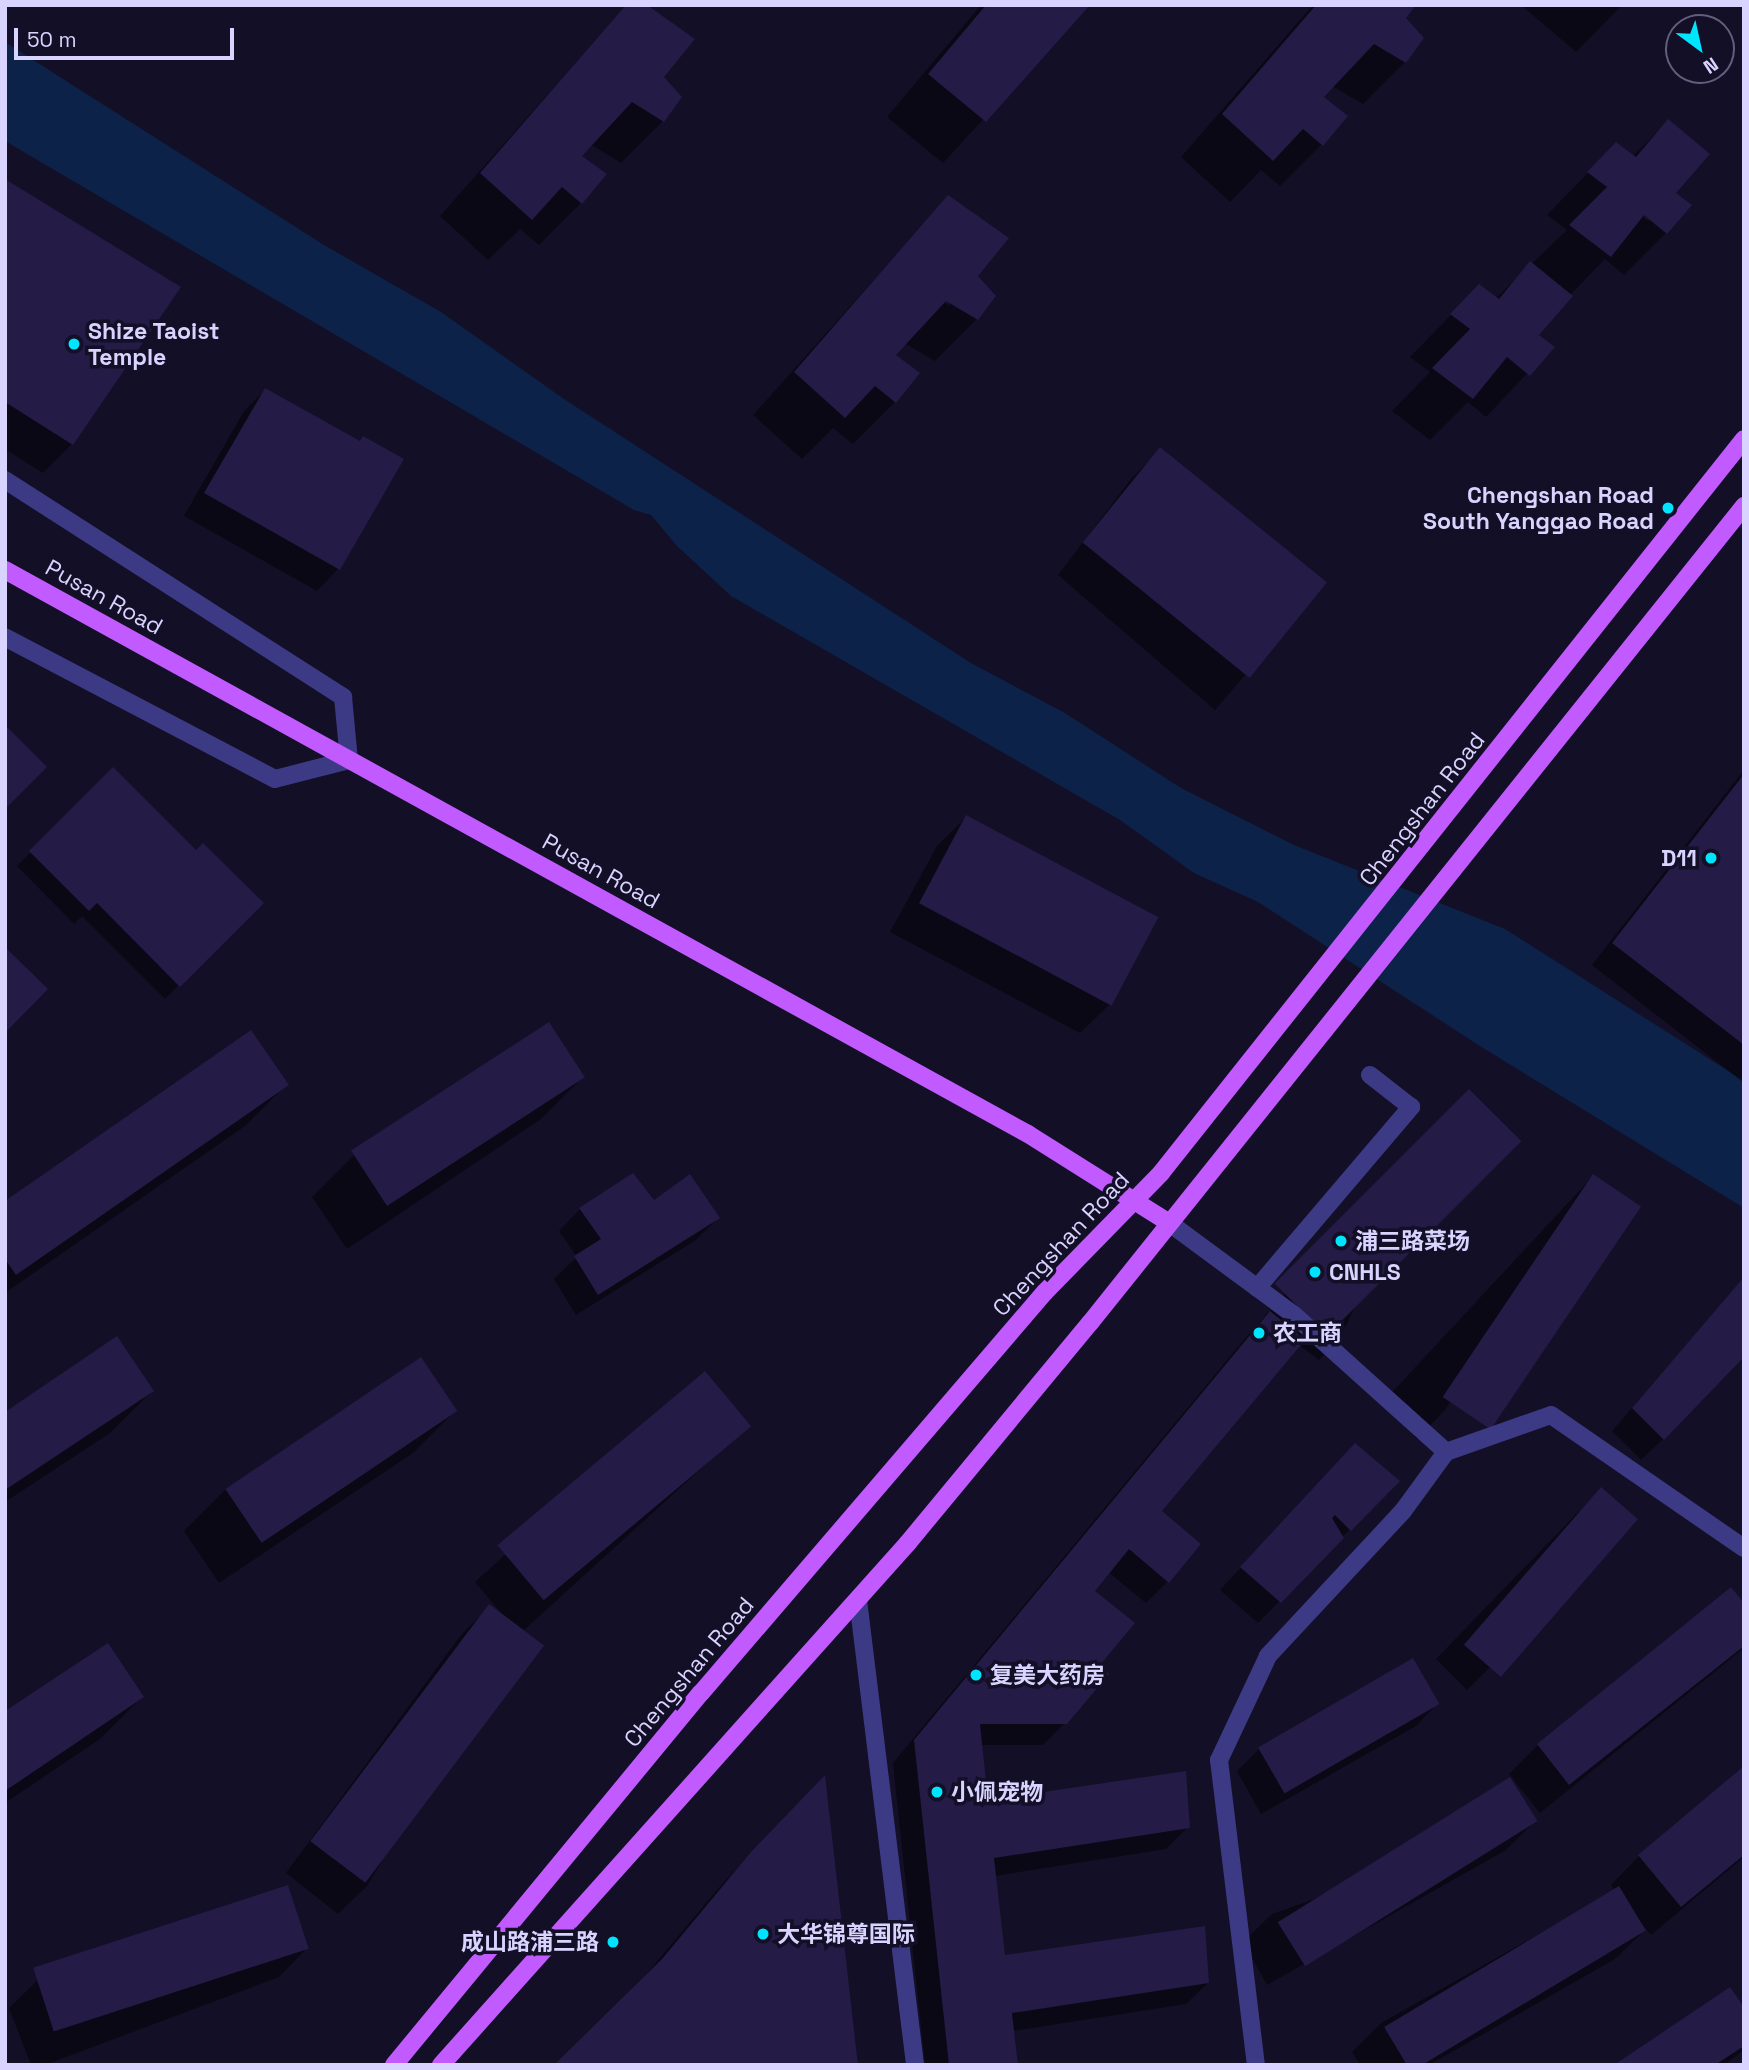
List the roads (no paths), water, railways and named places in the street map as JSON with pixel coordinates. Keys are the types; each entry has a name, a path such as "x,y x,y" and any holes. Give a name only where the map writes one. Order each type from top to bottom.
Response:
{"main road":[{"name":"Chengshan Road","path":"394,2065 701,1693 1045,1292 1134,1201 1334,960 1744,439"},
{"path":"441,2065 858,1600 1081,1334 1453,864 1744,506"},
{"name":"Pusan Road","path":"7,571 1028,1135 1167,1222"}],"street":[{"path":"5,480 343,697 349,760 275,779 5,637"},
{"path":"1257,1288 1411,1107 1370,1075"},
{"path":"1167,1222 1257,1288 1357,1368 1446,1452"},
{"path":"1256,2065 1219,1760 1268,1656 1403,1510 1446,1452 1551,1415 1744,1548"},
{"path":"858,1600 915,2065"}],"water":[{"path":"5,42 324,245 441,312 564,399 971,663 1065,713 1181,788 1294,845 1505,929 1744,1081 1744,1208 1483,1048 1258,902 1194,873 1120,820 731,596 676,545 651,515 634,510 5,141"}],"place":[{"name":"Shize Taoist Temple","path":"74,344"},
{"name":"Chengshan Road South Yanggao Road","path":"1668,508"},
{"name":"D11","path":"1711,858"},
{"name":"浦三路菜场","path":"1341,1241"},
{"name":"CNHLS","path":"1315,1272"},
{"name":"农工商","path":"1259,1333"},
{"name":"复美大药房","path":"976,1675"},
{"name":"小佩宠物","path":"937,1792"},
{"name":"大华锦尊国际","path":"763,1934"},
{"name":"成山路浦三路","path":"613,1942"}]}
